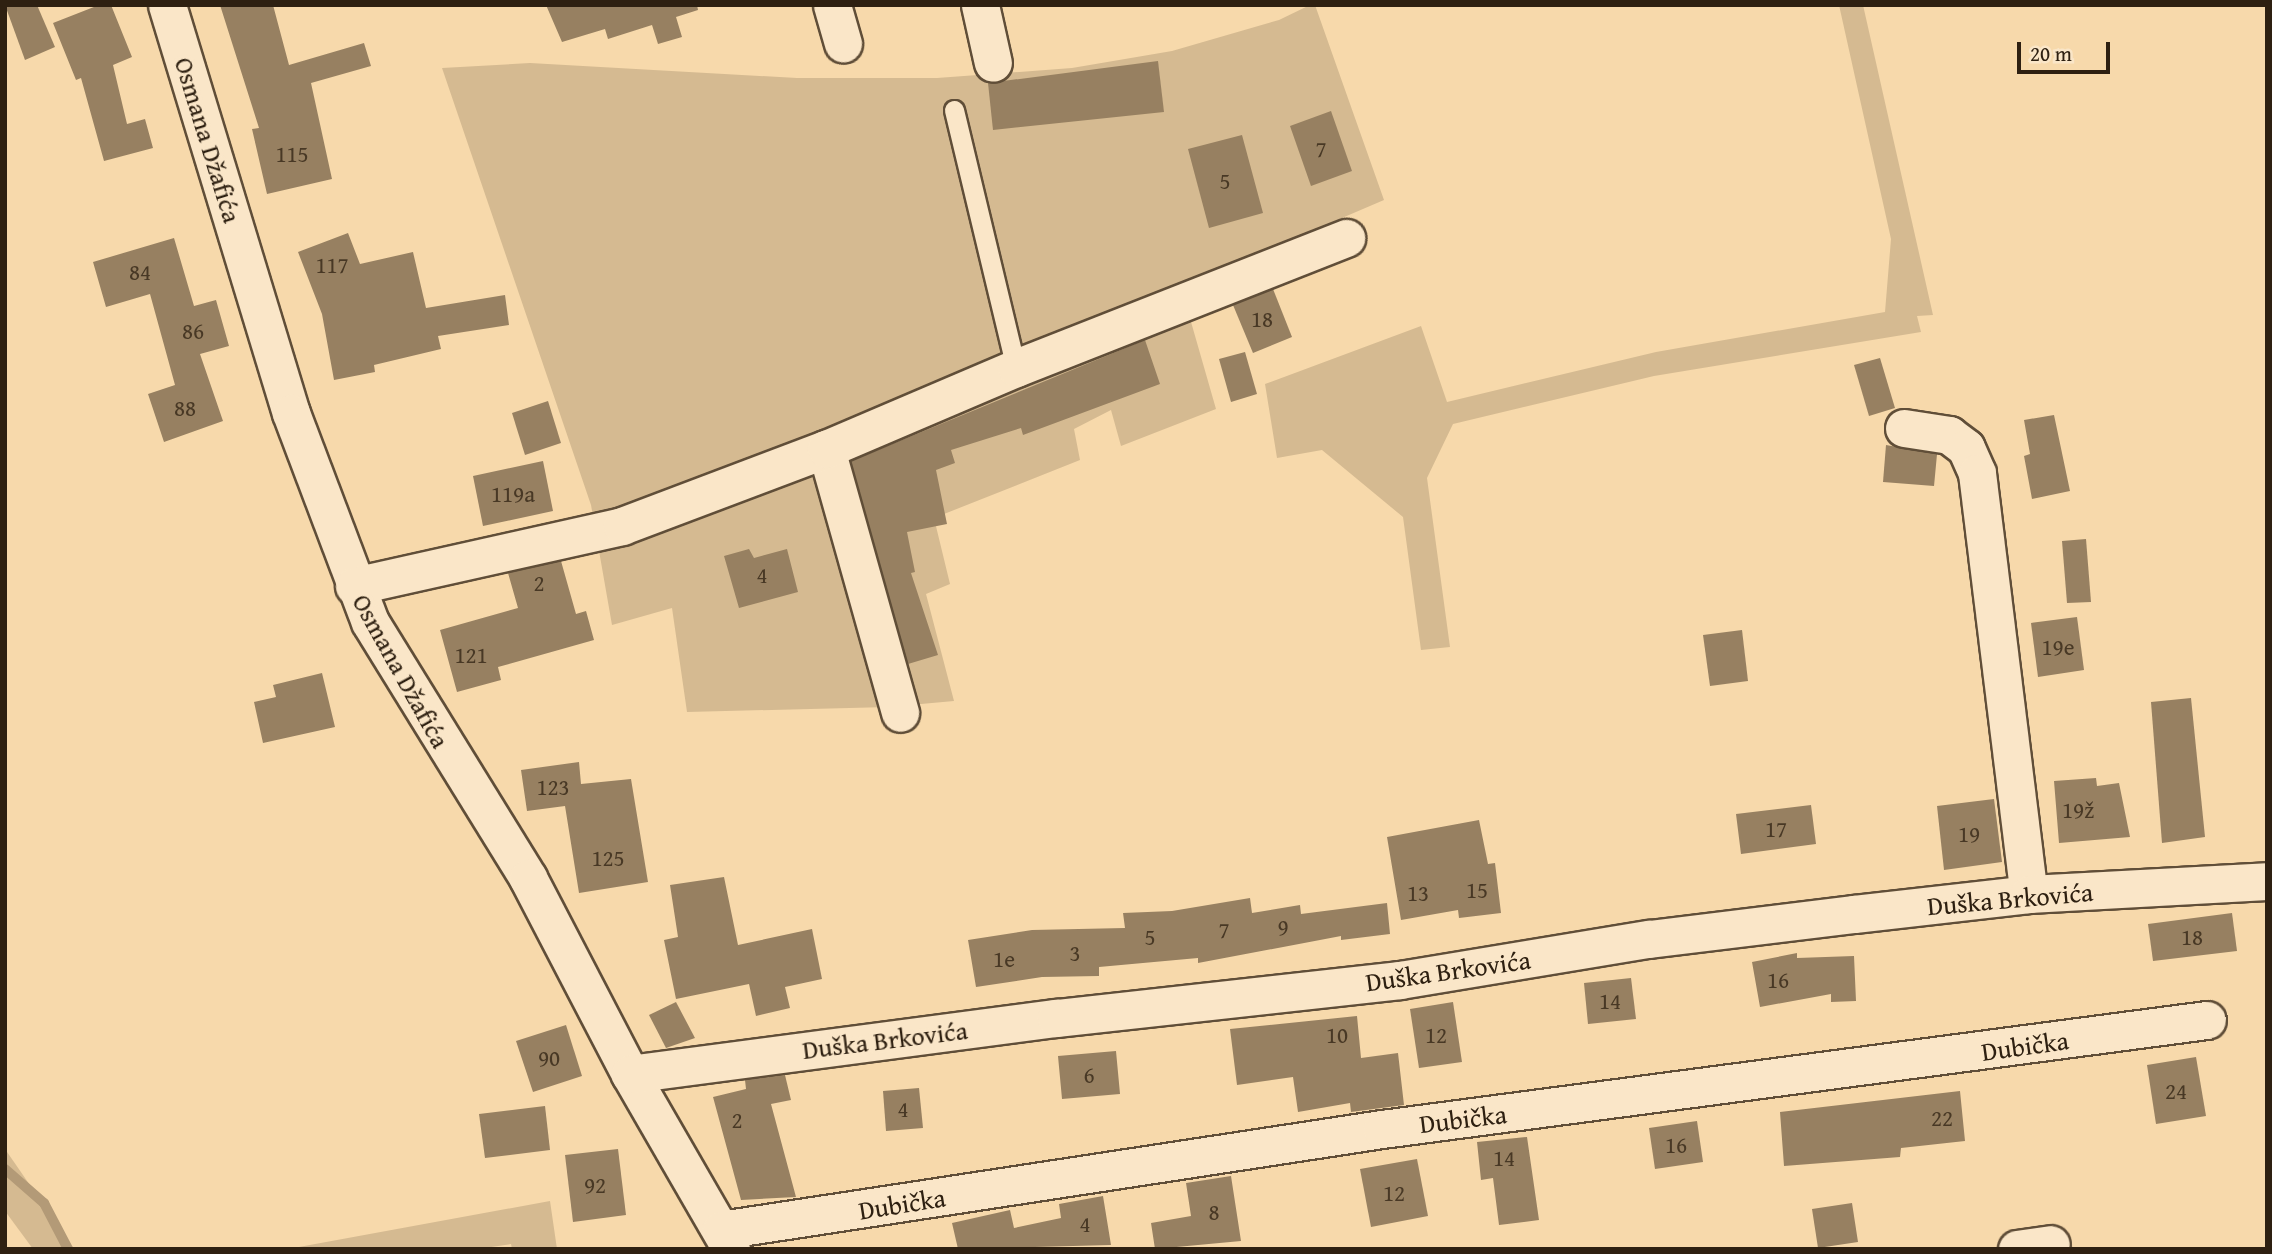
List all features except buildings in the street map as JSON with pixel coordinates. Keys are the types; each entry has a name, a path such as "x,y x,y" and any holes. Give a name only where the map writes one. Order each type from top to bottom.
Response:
{"street":[{"name":"Osmana Džafića","path":"167,5 292,413 354,586 404,683 528,878 630,1074 726,1239"},
{"path":"832,5 843,43"},
{"path":"980,5 993,62"},
{"path":"354,586 622,526 826,449 1016,368 1346,238"},
{"path":"1904,428 1949,435 1966,448 1976,473 2029,894"},
{"path":"826,449 900,713"},
{"name":"Duška Brkovića","path":"630,1074 1043,1019 1400,980 1648,939 2029,894 2267,881"},
{"name":"Dubička","path":"726,1239 1382,1129 2207,1020"}],"lane":[{"path":"954,110 1016,368"}],"shaded area":[{"path":"1315,5 1384,200 1181,287 1216,409 1121,446 1111,410 1074,429 1080,460 934,518 950,584 926,594 954,701 888,707 687,712 672,608 612,625 591,505 442,68 530,63 797,78 937,78 1072,68 1172,51 1279,20"},
{"path":"1839,5 1863,5 1933,315 1917,316 1921,332 1654,376 1453,424 1427,478 1450,647 1421,650 1403,517 1322,450 1277,458 1265,384 1421,326 1447,402 1656,352 1885,312 1891,239"},
{"path":"5,1149 74,1249 33,1249 5,1211"},
{"path":"550,1201 557,1249 512,1249 511,1244 478,1249 288,1249"}],"waterway":[{"path":"5,1169 44,1203 68,1249"}]}
